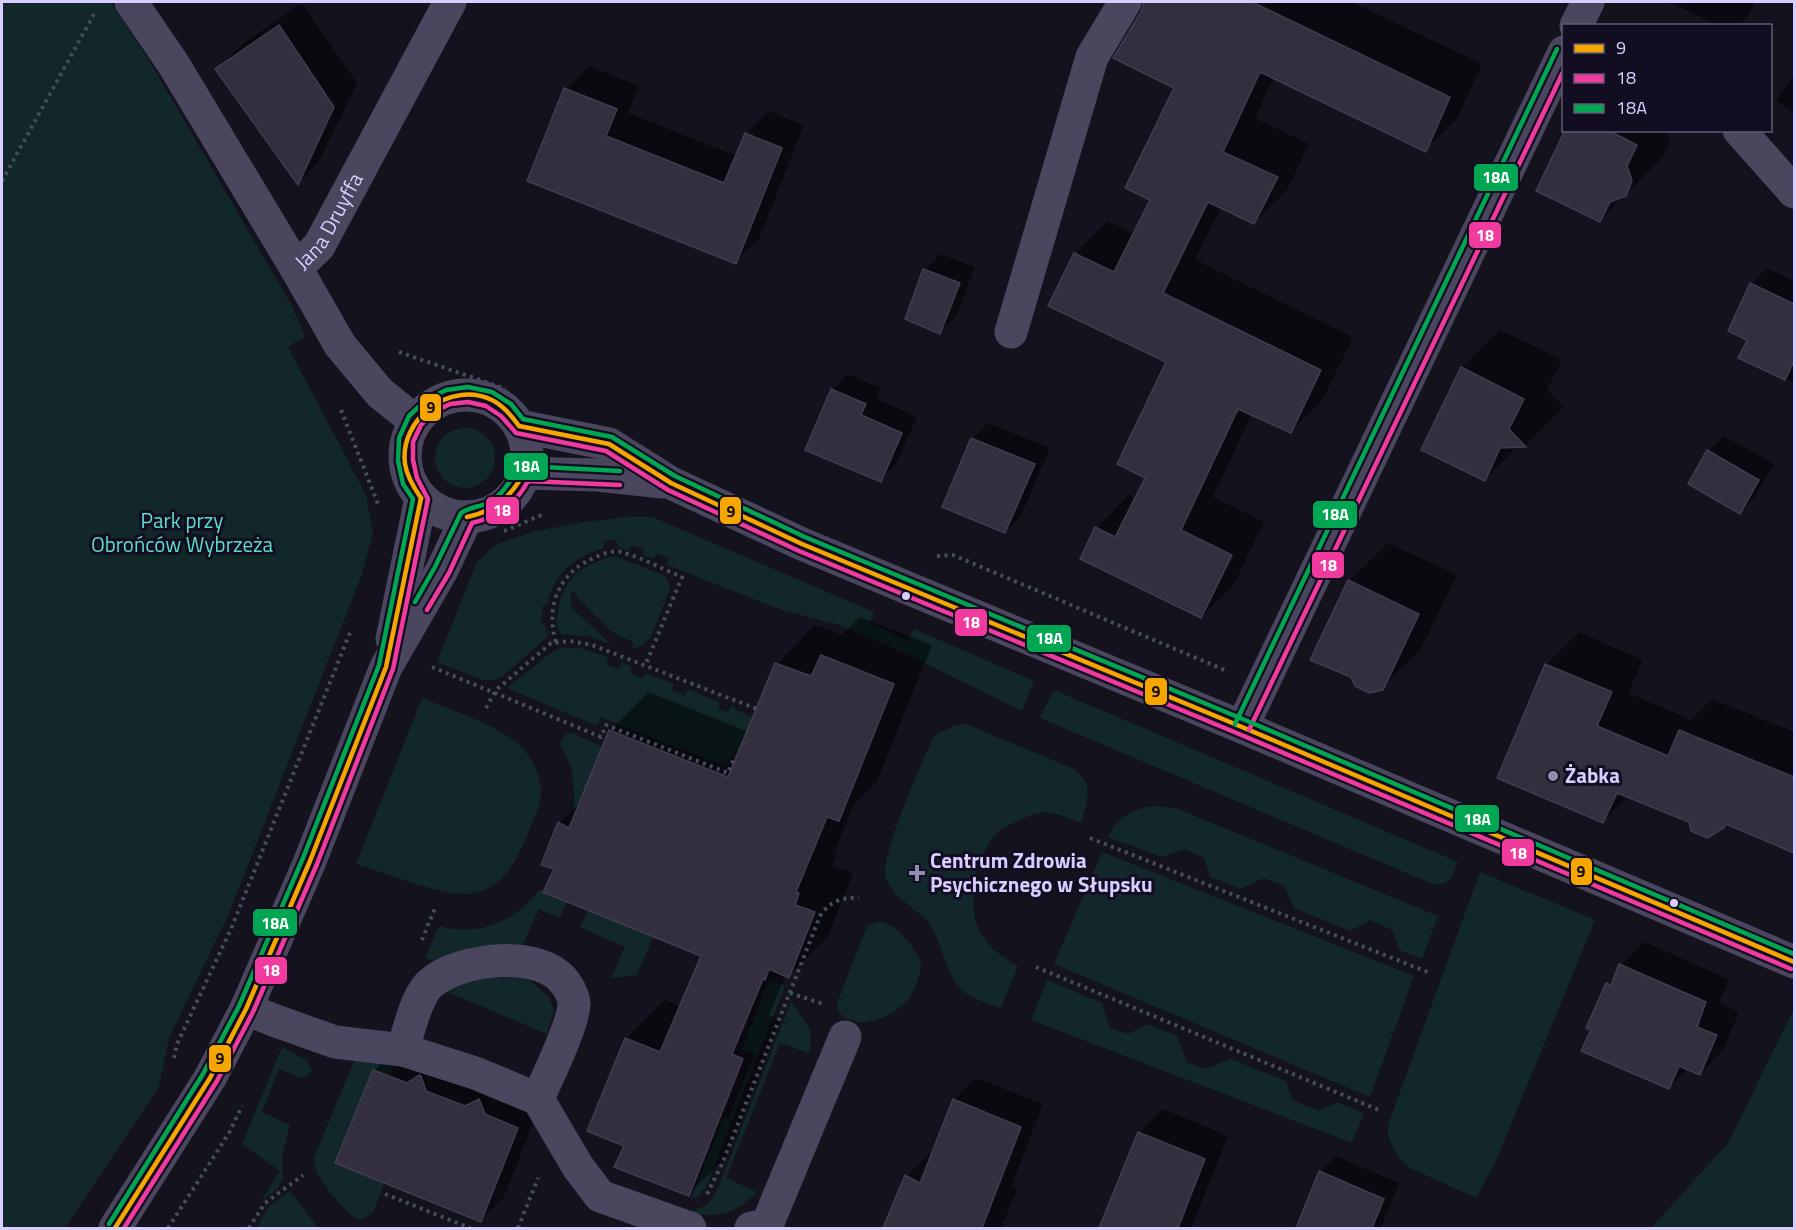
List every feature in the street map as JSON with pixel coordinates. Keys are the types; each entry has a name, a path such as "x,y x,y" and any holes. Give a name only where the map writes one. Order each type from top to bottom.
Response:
{"street":[{"name":"Jana Druyffa","path":"415,421 380,393 340,345 297,268 319,246 450,2"},
{"path":"1011,332 1092,57 1125,2"},
{"path":"1577,24 1588,2"},
{"path":"115,3 174,65 297,268"},
{"path":"1242,727 1562,54"},
{"path":"1741,132 1794,192"},
{"path":"468,394 489,399 506,410 519,426 525,441 527,457 524,473 516,490 503,504 486,513 467,517 442,512 422,498 410,481 405,461 406,440 415,421 430,406 448,397 468,394"},
{"path":"519,426 609,444 671,483 802,544 1242,727 1794,962"},
{"path":"524,473 597,475 671,483"},
{"path":"386,667 422,498"},
{"path":"115,1228 210,1078 246,1009 310,861 386,667 442,570 467,517"},
{"path":"403,1050 412,1017 429,984 446,972 468,965 493,961 534,963 550,969 563,980 572,992 574,1006 569,1024 538,1099"},
{"path":"246,1009 335,1042 403,1050 475,1073 538,1099 578,1167 600,1196 683,1226"},
{"path":"751,1228 767,1225 845,1037"}],"path":[{"path":"2,181 115,3"},
{"path":"501,532 553,510"},
{"path":"556,642 552,630 553,608 559,586 566,576 590,559 605,553 620,552 682,577 645,666"},
{"path":"173,1065 177,1044 231,929 355,621"},
{"path":"486,708 494,692 551,643 570,641 592,645 757,709"},
{"path":"429,665 601,737 606,725 728,773 735,756"},
{"path":"1090,838 1430,973"},
{"path":"683,1226 684,1204 696,1204 710,1191 820,916 824,910 842,897 859,898"},
{"path":"421,942 435,908"},
{"path":"1036,967 1379,1110"},
{"path":"790,993 824,1005"},
{"path":"249,1228 266,1203 303,1175"},
{"path":"385,1194 470,1228"}],"green space":[{"name":"Park przy Obrońców Wybrzeża","path":"2,2 111,2 152,65 292,306 305,336 288,347 366,495 373,533 362,574 228,916 169,1038 159,1087 65,1228 2,1228"},
{"path":"465,428 486,437 495,458 486,479 465,488 444,479 435,458 444,437"},
{"path":"628,517 652,517 874,612 870,623 908,641 914,629 1034,681 1022,711 904,653 839,625 782,610 667,565 669,558 656,553 654,559 642,555 644,549 632,545 629,550 618,547 616,540 604,541 604,548 583,556 560,575 547,605 543,605 541,622 544,623 548,636 502,677 495,680 483,680 437,662 476,564 487,552 498,544 535,531"},
{"path":"610,557 617,557 664,575 669,583 670,589 652,634 639,647 633,649 633,642 608,628 578,598 575,592 570,594 572,608 612,645 591,637 561,634 557,627 560,601 568,583 590,565"},
{"path":"560,648 580,648 608,657 606,664 619,669 621,662 632,667 630,673 643,678 646,673 674,684 672,691 685,696 688,689 720,703 718,709 728,712 731,705 736,710 753,717 738,755 733,753 727,767 601,717 597,726 507,688 549,654"},
{"path":"1054,690 1458,862 1454,872 1445,883 1430,883 1040,718"},
{"path":"422,698 503,733 524,750 538,775 541,786 540,800 521,849 500,880 479,892 466,894 442,891 356,864"},
{"path":"966,724 1074,769 1085,781 1088,794 1081,823 1046,813 1027,817 1003,828 986,849 980,863 973,893 976,921 988,943 1018,966 1001,1008 967,994 961,988 947,966 930,925 896,894 885,875 896,828 912,785 934,737 949,728"},
{"path":"566,733 574,734 603,747 577,809 574,808 570,767 560,744"},
{"path":"1156,806 1178,809 1438,916 1422,959 1399,950 1392,930 1370,920 1350,931 1294,908 1284,886 1264,878 1240,889 1210,877 1204,858 1185,849 1162,857 1108,837 1116,824 1128,814"},
{"path":"1102,852 1414,976 1370,1097 1054,964"},
{"path":"1480,872 1595,920 1496,1161 1476,1198 1408,1167 1393,1148 1388,1125"},
{"path":"539,890 567,901 560,918 539,909 520,951 435,962 425,958 439,926 468,930 495,924 519,911"},
{"path":"588,910 653,937 637,975 611,978 625,947 580,927"},
{"path":"880,921 900,932 915,951 922,964 917,984 905,1002 891,1014 873,1021 855,1021 841,1014 837,1003 866,929 869,925"},
{"path":"502,974 529,979 549,998 554,1010 547,1034 440,989"},
{"path":"769,980 785,986 707,1185 698,1197 691,1198 724,1117 728,1119 754,1055 742,1049"},
{"path":"1047,980 1102,1003 1110,1028 1128,1034 1148,1024 1177,1036 1187,1062 1205,1069 1231,1059 1286,1081 1292,1100 1319,1111 1337,1102 1364,1113 1352,1143 1031,1020"},
{"path":"791,1002 805,1020 810,1031 809,1053 780,1043 726,1178 757,1192 742,1205 726,1213 708,1215 689,1212 707,1205 717,1191"},
{"path":"1794,1009 1794,1228 1652,1227 1728,1143"},
{"path":"282,1047 306,1060 312,1069 309,1075 302,1078 279,1069 262,1112 290,1125 282,1156 283,1178 277,1189 261,1201 280,1171 242,1144"},
{"path":"356,1056 394,1065 390,1076 373,1070 335,1162 384,1183 373,1213 361,1220 350,1214 330,1192 317,1172 314,1158"},
{"path":"290,1191 318,1228 256,1228 269,1207"}],"building":[{"path":"1144,2 1252,2 1450,97 1426,152 1260,72 1223,152 1278,177 1254,224 1208,202 1163,293 1321,370 1291,433 1238,409 1181,530 1232,555 1201,618 1080,559 1095,527 1115,537 1145,478 1117,464 1166,362 1048,306 1074,253 1114,272 1150,200 1125,188 1174,88 1113,58 1141,12"},
{"path":"279,25 334,107 298,185 215,69"},
{"path":"564,88 617,109 606,136 724,183 745,133 782,148 736,264 527,181"},
{"path":"1564,132 1612,132 1637,145 1627,166 1632,181 1626,196 1610,202 1600,222 1536,191"},
{"path":"923,269 960,283 940,334 905,319"},
{"path":"1750,283 1794,304 1794,361 1785,380 1738,358 1747,340 1728,331"},
{"path":"1461,367 1524,399 1509,429 1526,447 1500,448 1485,481 1421,450"},
{"path":"831,389 866,404 861,415 902,433 881,482 805,450"},
{"path":"971,438 1035,464 1005,533 942,507"},
{"path":"1707,450 1759,480 1740,514 1688,484"},
{"path":"1348,580 1419,614 1383,690 1369,693 1355,686 1351,677 1310,660"},
{"path":"821,655 894,684 839,821 827,817 796,892 799,893 795,905 815,912 789,978 769,969 765,980 763,979 732,1054 743,1059 689,1196 614,1167 624,1146 587,1131 625,1038 660,1052 701,956 543,892 554,869 541,865 558,822 569,828 609,730 728,777 775,663 811,676"},
{"path":"1545,664 1612,692 1597,726 1668,756 1679,730 1794,777 1794,853 1726,824 1724,828 1707,838 1691,831 1689,822 1617,793 1603,823 1497,778"},
{"path":"1619,964 1706,1002 1697,1027 1717,1035 1700,1075 1679,1066 1669,1089 1581,1051 1591,1030 1586,1028 1606,983 1611,985"},
{"path":"373,1070 407,1083 419,1075 426,1091 465,1106 479,1099 485,1114 518,1128 481,1222 335,1163"},
{"path":"953,1099 1021,1127 982,1228 883,1228 905,1175 920,1183"},
{"path":"1138,1132 1205,1159 1178,1228 1099,1228"},
{"path":"1319,1171 1384,1199 1372,1228 1296,1228"}],"transit line":[{"name":"18A","path":"1235,724 1557,49"},
{"name":"18","path":"1249,730 1562,74"},
{"name":"18A","path":"109,1224 203,1074 239,1006 303,858 379,665 413,499 403,484 398,461 399,438 409,416 426,400 446,390 468,387 492,392 511,404 523,419 612,437 675,476 805,537 1245,720 1794,954"},
{"name":"9","path":"421,498 407,473 405,448 410,432 430,408 460,395 476,395 500,405 519,426"},
{"name":"18","path":"124,1228 217,1081 253,1012 317,864 393,669 428,499 417,478 413,460 413,442 421,425 434,412 450,404 468,402 486,406 501,416 516,433 606,451 668,490 799,551 1239,734 1791,969"},
{"name":"9","path":"519,426 609,444 671,483 802,544 1242,727 1794,962"},
{"name":"18A","path":"415,602 461,513 494,500 520,467 620,471"},
{"name":"9","path":"467,517 486,511 501,502 513,490 524,473"},
{"name":"18","path":"427,610 449,573 472,523 490,517 512,503 528,481 620,485"},
{"name":"9","path":"115,1228 210,1078 246,1009 310,861 386,667 421,498"}],"place":[{"name":"Żabka","path":"1553,776"},
{"name":"Centrum Zdrowia Psychicznego w Słupsku","path":"917,873"}]}
